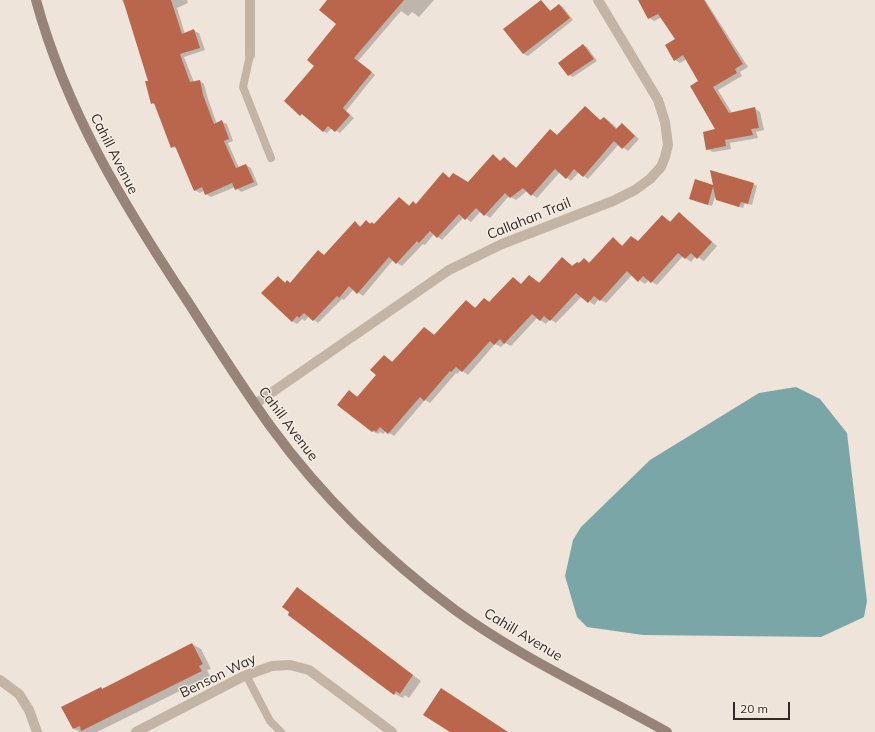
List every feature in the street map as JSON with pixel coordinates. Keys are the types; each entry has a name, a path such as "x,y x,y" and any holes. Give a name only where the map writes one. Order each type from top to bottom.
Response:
{"street":[{"name":"Cahill Avenue","path":"36,0 56,62 72,100 114,186 154,251 255,404 293,456 336,505 378,546 433,593 505,643 667,732"},
{"path":"250,0 250,55"},
{"name":"Callahan Trail","path":"255,404 448,270 502,244 613,201 635,190 654,175 665,157 668,145 664,117 658,100 598,0"},
{"name":"Benson Way","path":"136,732 246,675 272,666 290,665 308,670 392,732"},
{"path":"0,680 19,694 28,710 37,732"}],"lane":[{"path":"250,55 243,87 271,158"},
{"path":"246,675 270,721 281,732"}],"water":[{"path":"796,387 820,399 847,433 867,601 864,617 821,637 643,635 587,627 577,617 565,576 573,540 581,527 650,460 759,393"}],"building":[{"path":"123,0 171,0 182,34 194,29 200,48 180,54 190,82 200,80 203,95 214,124 222,120 229,139 224,141 236,168 246,164 254,182 235,190 232,183 205,195 202,187 194,191 175,146 171,148 154,103 151,104 145,81 148,81"},
{"path":"327,0 404,0 354,58 372,72 343,108 350,115 335,132 328,126 323,132 302,114 300,116 284,101 314,66 307,60 336,24 319,10"},
{"path":"541,0 550,11 559,4 570,18 523,54 503,29"},
{"path":"638,0 704,0 743,64 735,69 737,73 713,87 729,113 755,107 759,128 751,129 753,135 725,140 726,146 706,150 703,132 715,129 690,86 698,81 683,55 674,61 665,45 675,39 658,14 648,19"},
{"path":"583,44 594,59 568,76 558,63"},
{"path":"585,106 600,120 604,117 616,129 622,123 635,136 622,149 614,141 583,177 574,169 566,179 555,169 531,196 523,188 510,198 505,193 484,216 476,208 465,220 459,214 437,238 430,231 419,243 417,241 396,264 389,257 357,294 349,286 339,298 337,296 313,321 304,313 299,318 297,316 292,322 261,293 278,276 285,283 287,280 290,283 318,250 324,255 355,221 360,227 366,220 370,224 372,222 374,224 399,197 409,206 413,201 416,204 443,172 449,178 453,173 468,182 493,154 500,161 504,157 516,168 550,129 557,135"},
{"path":"710,170 754,183 748,204 741,202 739,207 716,200 713,187 708,205 689,199 695,179 713,185"},
{"path":"679,212 712,242 697,259 691,253 685,259 678,253 651,283 643,276 638,282 627,271 600,301 594,296 588,303 576,293 550,321 544,316 540,321 532,314 504,344 500,339 494,345 490,341 462,372 456,367 451,372 450,371 424,401 420,397 388,434 380,427 376,432 374,430 372,432 337,405 349,390 357,397 376,375 370,370 384,355 392,362 424,327 434,335 466,300 475,308 484,298 489,302 513,277 521,284 529,275 539,283 562,257 572,266 577,262 579,263 584,258 589,263 613,237 622,246 631,236 638,241 662,215 670,222"},
{"path":"297,587 413,675 400,694 396,691 394,695 288,615 289,612 282,607"},
{"path":"192,643 203,664 199,666 202,671 81,731 80,726 73,729 61,707 101,687 102,689"},
{"path":"441,688 508,732 450,732 423,715"}]}
